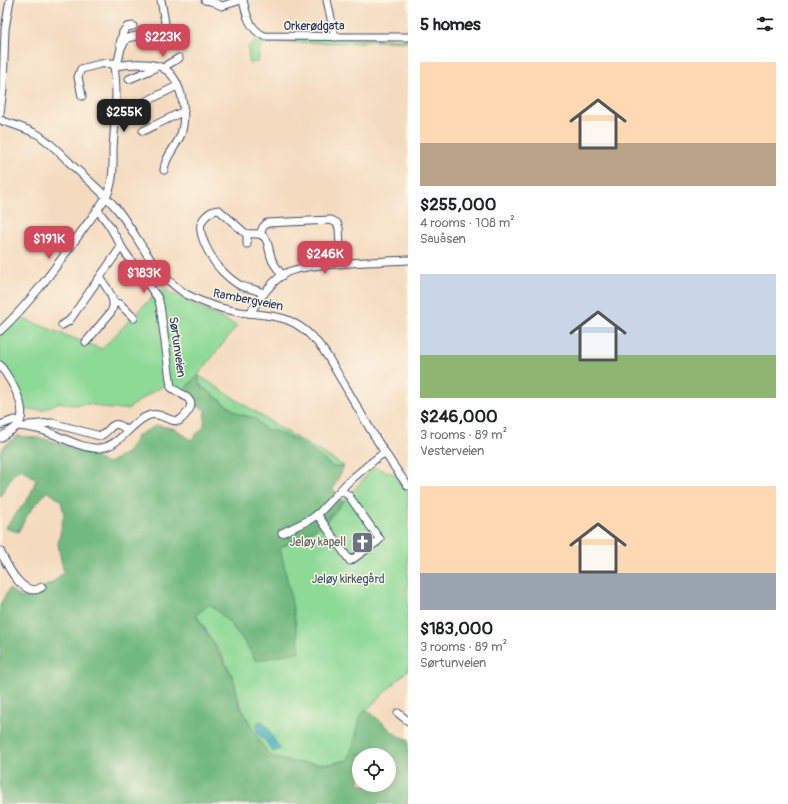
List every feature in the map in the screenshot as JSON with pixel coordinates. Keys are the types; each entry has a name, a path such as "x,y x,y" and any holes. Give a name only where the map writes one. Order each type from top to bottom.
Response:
{"street":[{"path":"0,113 3,89 3,29 10,0"},
{"path":"161,0 165,24"},
{"path":"205,0 222,6 242,0"},
{"name":"Orkerødgata","path":"242,0 251,24 262,36 408,37"},
{"path":"327,0 335,37"},
{"path":"121,48 120,45 123,32 127,27 133,26"},
{"path":"0,332 13,320 39,287 106,196 111,184 112,176 116,66 121,48 126,39 130,36 166,40"},
{"path":"164,69 167,65 179,58"},
{"path":"82,96 78,77 81,69 100,64 114,63 116,66 131,64 156,66 164,69 178,86 182,96 184,112 181,135 166,160 164,170"},
{"path":"129,79 153,69 156,66"},
{"path":"136,107 178,86"},
{"path":"143,131 184,112"},
{"name":"Rambergveien","path":"0,120 41,137 106,196 120,212 147,257 169,281 186,294 207,304 229,310 274,315 286,319 301,327 315,339 326,353 385,452 408,486"},
{"name":"Sørtunveien","path":"97,209 109,225 121,247 153,290 159,302 171,387 190,401 191,404 189,410 179,421 174,422 153,414 142,418 128,430"},
{"path":"264,294 237,284 221,270 211,257 202,235 201,224 203,219 209,213 219,210 245,233 260,234 268,241 273,261 282,276"},
{"path":"260,234 263,227 267,223 330,220 337,223 339,228 341,264"},
{"path":"247,244 246,237 249,234"},
{"path":"62,325 69,321 121,247"},
{"path":"250,313 268,288 282,276 291,271 341,264 408,260"},
{"path":"86,342 111,312 113,307 111,296 100,278"},
{"path":"113,302 120,304 134,318"},
{"path":"0,365 19,397 22,407 19,423 0,438"},
{"path":"0,425 14,420 28,427 43,430 85,446 99,448 110,445 128,430 122,426 114,425 110,426 100,436 52,423 32,425 28,427"},
{"path":"282,533 311,519 340,490 385,452"},
{"path":"317,514 350,561 380,539 349,496 340,490"},
{"path":"0,551 10,571 21,584 29,589 35,590 42,587"},
{"path":"398,713 408,721"}],"green space":[{"path":"260,37 408,39 408,42 274,42 264,44 260,47 258,62 249,63 248,47"},
{"path":"163,289 237,326 198,375 184,390 169,383 149,394 128,409 110,409 89,404 72,405 59,402 43,410 27,410 0,363 0,333 16,316 102,349 144,305"},
{"path":"198,375 282,429 344,466 333,467 309,449 292,439 274,431 264,429 255,418 239,414 200,385"},
{"path":"198,375 200,385 239,414 255,418 264,429 275,431 300,442 333,467 344,466 333,489 343,501 322,525 280,548 290,592 300,651 256,661 236,630 210,604 196,615 233,677 240,706 259,740 272,757 291,762 331,764 348,760 352,749 352,792 396,792 396,748 352,748 359,723 359,717 366,709 398,736 408,739 408,804 0,804 0,605 9,589 22,598 52,583 64,572 58,544 64,514 61,501 47,491 28,514 18,532 5,528 30,496 36,479 21,469 14,473 0,497 0,453 4,446 18,436 45,439 87,452 107,464 128,452 138,435 157,425 176,429 191,440 204,426 205,409 195,405 194,397 184,390"},
{"name":"Jeløy kirkegård","path":"374,467 394,474 408,493 408,670 359,717 355,740 348,760 331,764 292,762 276,759 267,752 263,746 241,706 232,675 196,614 210,604 236,630 256,661 296,625 280,548 326,522"}],"water":[{"path":"261,721 280,749 273,752 265,740 257,733 257,723"}],"place":[{"name":"Jeløy kapell","path":"362,542"}]}
